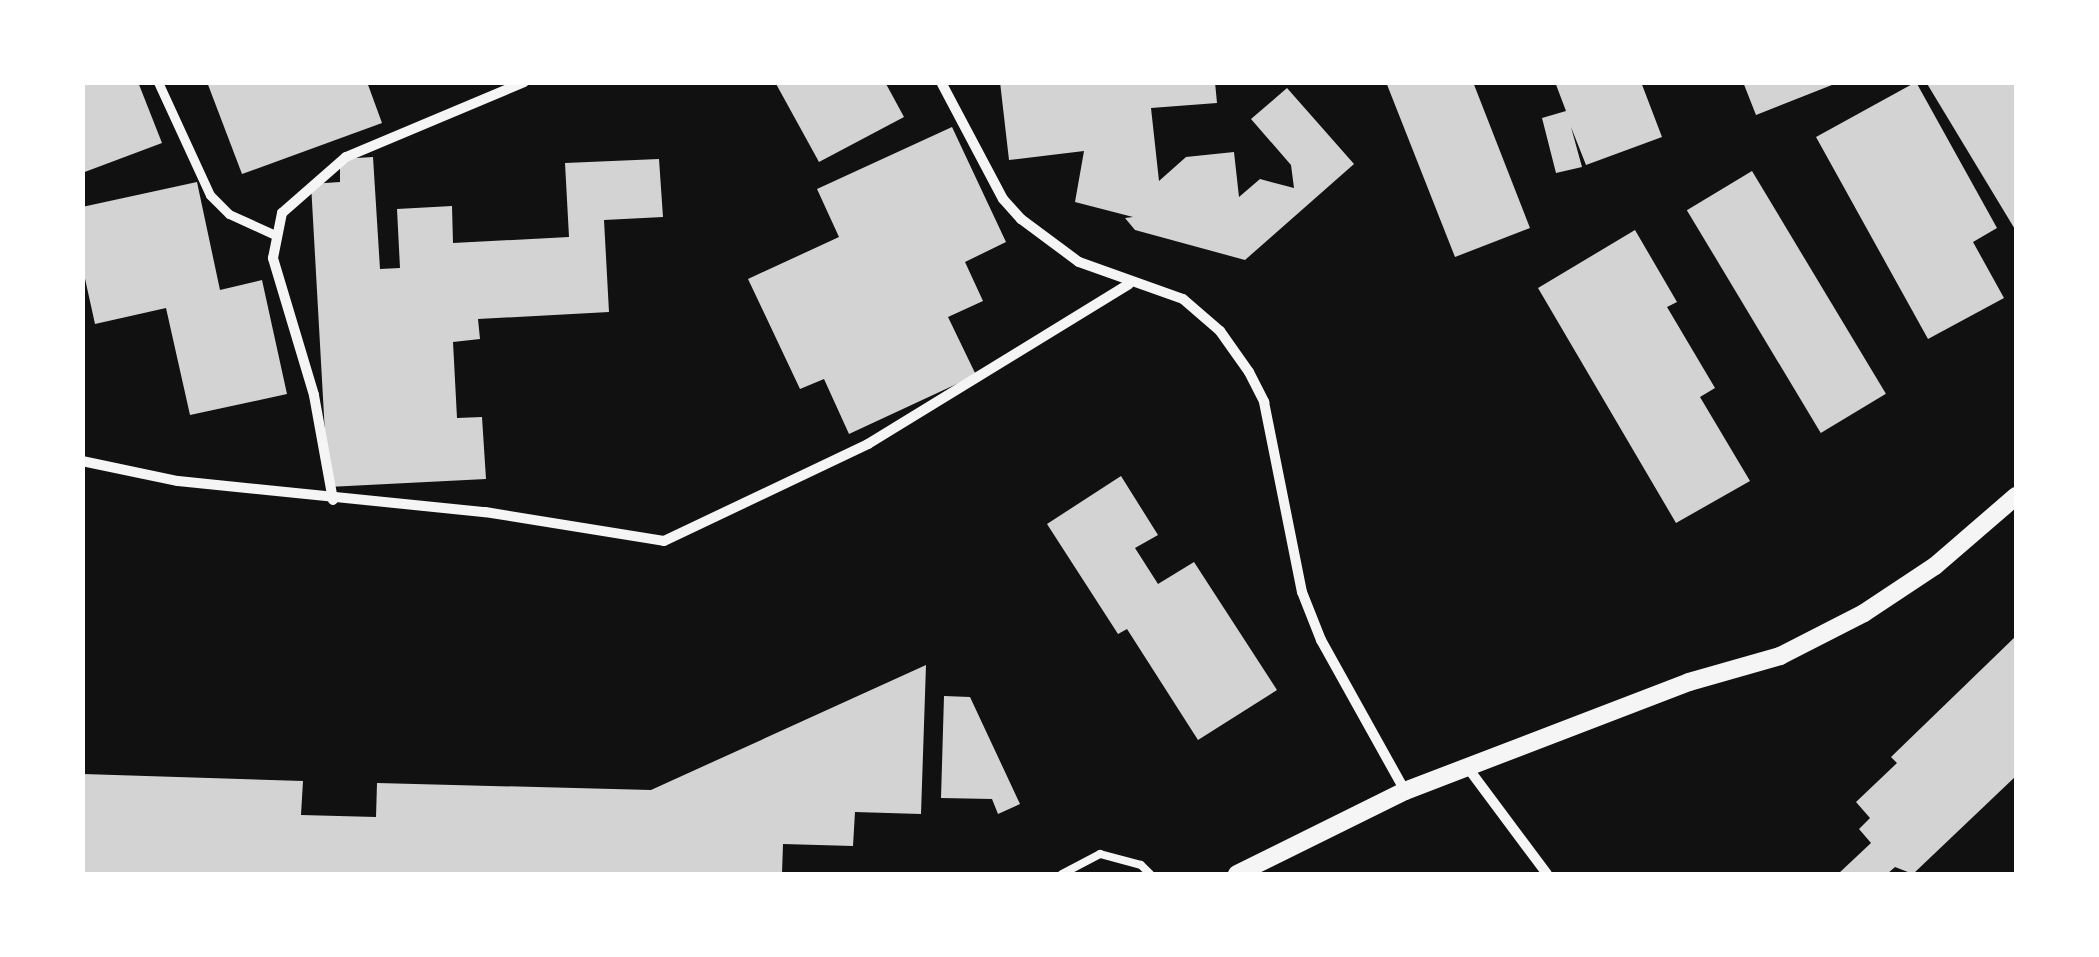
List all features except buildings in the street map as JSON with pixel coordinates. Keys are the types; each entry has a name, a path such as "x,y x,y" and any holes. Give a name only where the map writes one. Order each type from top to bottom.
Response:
{"street":[{"path":"158,82 210,195 229,214 273,234"},
{"path":"332,500 314,396 273,258 273,234 282,213 346,157 524,82"},
{"path":"941,82 1003,199 1021,219 1079,262 1130,284 1183,299 1220,331 1250,372 1264,402 1302,592 1321,640 1405,791"},
{"path":"82,460 332,500 485,512 664,541 868,444 1130,284"},
{"path":"1237,874 1405,791 1689,682 1780,656 1864,614 1935,566 2016,496"},
{"path":"1468,768 1548,874"}],"lane":[{"path":"1062,874 1100,854 1141,864 1150,874"}]}
